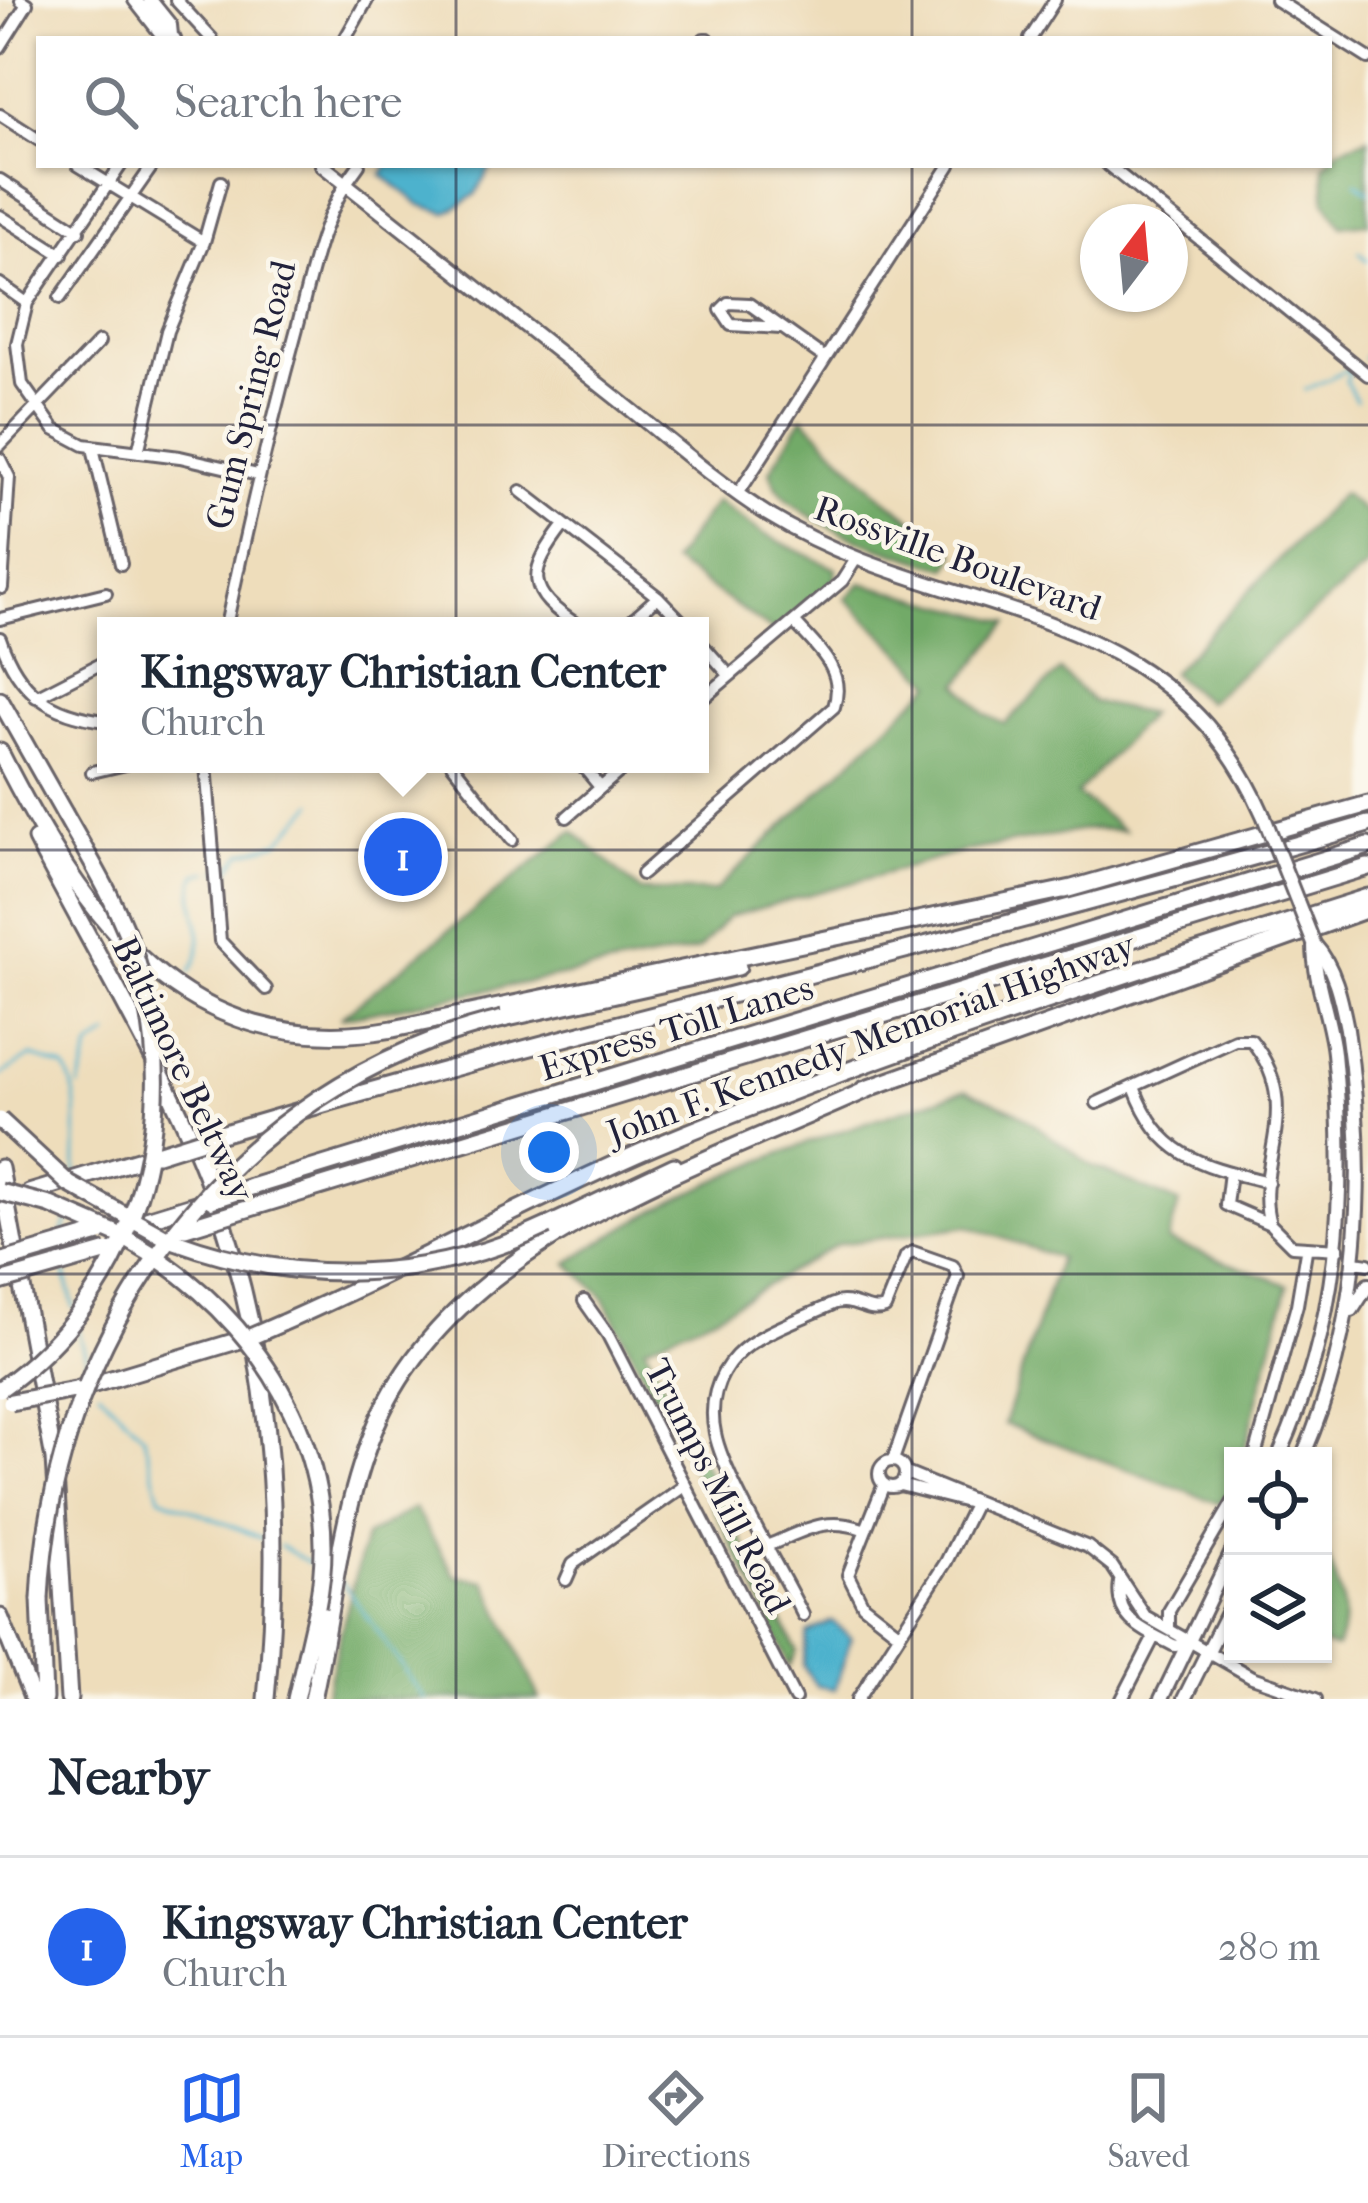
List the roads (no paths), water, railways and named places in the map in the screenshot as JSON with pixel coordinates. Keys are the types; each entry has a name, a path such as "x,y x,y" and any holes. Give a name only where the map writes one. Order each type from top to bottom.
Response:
{"highway":[{"path":"0,700 117,910 142,977 154,1049 152,1136 138,1203 109,1269 67,1330 4,1399"},
{"path":"0,752 80,891 145,966 216,1010 305,1034 393,1029 1072,888"},
{"name":"Baltimore Beltway","path":"0,767 188,1131 237,1265 256,1352 270,1462 274,1564 266,1699"},
{"path":"44,1699 40,1599 49,1504 73,1412 117,1313 170,1234 250,1151 326,1094 415,1048 503,1019 1072,888 1368,804"},
{"name":"John F. Kennedy Memorial Highway","path":"0,1202 573,1034 1131,891 1368,824"},
{"name":"Express Toll Lanes","path":"0,1262 1368,846"},
{"name":"Express Toll Lanes","path":"0,1282 1368,867"},
{"name":"John F. Kennedy Memorial Highway","path":"4,1399 169,1366 282,1323 602,1169 790,1094 1368,897"},
{"path":"0,1120 52,1171 114,1213 175,1241 260,1265 328,1272 399,1271 477,1254 742,1136 1368,909"},
{"path":"296,1699 344,1547 359,1472 384,1407 417,1353 470,1296 508,1268 614,1207 873,1087"},
{"path":"0,1168 54,1459 69,1699"},
{"path":"0,1192 69,1211 140,1246 203,1294 248,1342 288,1400 314,1467 323,1539 325,1607 313,1699"},
{"path":"0,1617 33,1699"}],"main road":[{"path":"135,0 170,36"},
{"path":"150,0 170,25 172,36"},
{"name":"Rossville Boulevard","path":"326,168 738,494 856,559 1065,627 1132,661 1210,728 1264,817 1314,944 1334,978 1351,1044 1359,1105 1362,1263 1330,1386 1307,1447"},
{"name":"Rossville Boulevard","path":"1283,1447 1315,1361 1337,1249 1342,1176 1339,1105 1314,944"},
{"path":"1362,1201 1368,1227"},
{"path":"1337,1249 1363,1246"},
{"path":"1337,1249 1362,1263"},
{"path":"1346,1321 1368,1285"},
{"path":"1161,1699 1231,1555"},
{"path":"1184,1699 1224,1619"}],"street":[{"path":"0,47 27,4 21,0"},
{"path":"176,0 209,36"},
{"path":"347,36 367,0"},
{"path":"1032,36 1055,0"},
{"path":"1276,0 1368,58"},
{"path":"0,115 36,138"},
{"path":"83,168 204,242"},
{"path":"119,168 27,303 17,357 35,408 63,435 93,448 258,475"},
{"path":"59,298 150,168"},
{"name":"Gum Spring Road","path":"228,617 258,475 328,217 357,168"},
{"path":"738,494 948,168"},
{"path":"1112,168 1368,375"},
{"path":"0,181 79,231"},
{"path":"138,452 167,331 204,242 220,182"},
{"path":"0,216 62,255"},
{"path":"0,284 27,303"},
{"path":"780,328 730,325 721,310 728,303 749,304 825,358"},
{"path":"0,445 99,342"},
{"path":"93,448 121,564"},
{"path":"0,459 9,477 2,588"},
{"path":"521,491 677,617"},
{"path":"564,525 540,558 535,577 546,601 567,617"},
{"path":"709,693 842,581 856,559"},
{"path":"0,619 106,592"},
{"path":"635,617 658,597"},
{"path":"642,874 834,707 835,670 795,622"},
{"path":"0,638 20,685 63,714 97,720"},
{"path":"709,652 729,675"},
{"path":"36,697 97,666"},
{"path":"92,772 97,771"},
{"path":"207,773 220,941 266,989"},
{"path":"459,773 512,840"},
{"path":"588,773 600,787"},
{"path":"567,817 617,773"},
{"path":"1096,1103 1235,1040 1252,1040 1270,1079 1278,1116 1268,1182 1270,1224"},
{"path":"1134,1087 1158,1136 1182,1154 1268,1182"},
{"path":"1230,1172 1226,1205 1270,1224 1284,1241 1306,1251 1337,1249"},
{"path":"1257,1447 1301,1288 1306,1251"},
{"path":"803,1615 717,1444 712,1409 722,1374 752,1343 840,1301 873,1311 885,1308 906,1256 913,1252 952,1266 958,1276 893,1460 880,1468 884,1484 862,1529 848,1575 855,1596 899,1634"},
{"name":"Trumps Mill Road","path":"584,1301 608,1334 795,1699"},
{"path":"893,1460 903,1479"},
{"path":"884,1484 903,1479 1088,1547 1107,1559 1138,1610 1188,1644 1270,1685 1316,1699"},
{"path":"566,1580 573,1564 683,1487"},
{"path":"858,1699 972,1504"},
{"path":"1168,1628 1169,1611 1224,1518"},
{"path":"769,1545 816,1523 842,1522 862,1529"},
{"path":"1120,1582 1119,1599 1127,1619 1175,1646 1188,1644"},
{"path":"1122,1699 1154,1636"}],"water":[{"path":"386,168 490,168 475,195 447,213 420,205 382,175"},
{"path":"832,1621 851,1638 835,1689 816,1686 803,1666 807,1633"}],"waterway":[{"path":"1356,182 1368,191"},
{"path":"1359,252 1367,261"},
{"path":"1364,359 1368,354"},
{"path":"1305,390 1350,369"},
{"path":"1350,371 1346,382 1356,400"},
{"path":"218,871 230,870 242,853 279,842 314,803"},
{"path":"190,972 200,945 194,886 197,874 208,872"},
{"path":"79,1087 90,1048 109,1035"},
{"path":"0,1076 31,1056 65,1068 76,1106 76,1174"},
{"path":"61,1238 68,1218"},
{"path":"64,1271 74,1308"},
{"path":"77,1323 88,1366"},
{"path":"99,1391 143,1435 160,1497 266,1540"},
{"path":"280,1546 313,1565"},
{"path":"342,1582 425,1699"}],"place":[{"name":"Kingsway Christian Center","path":"403,857"}]}
